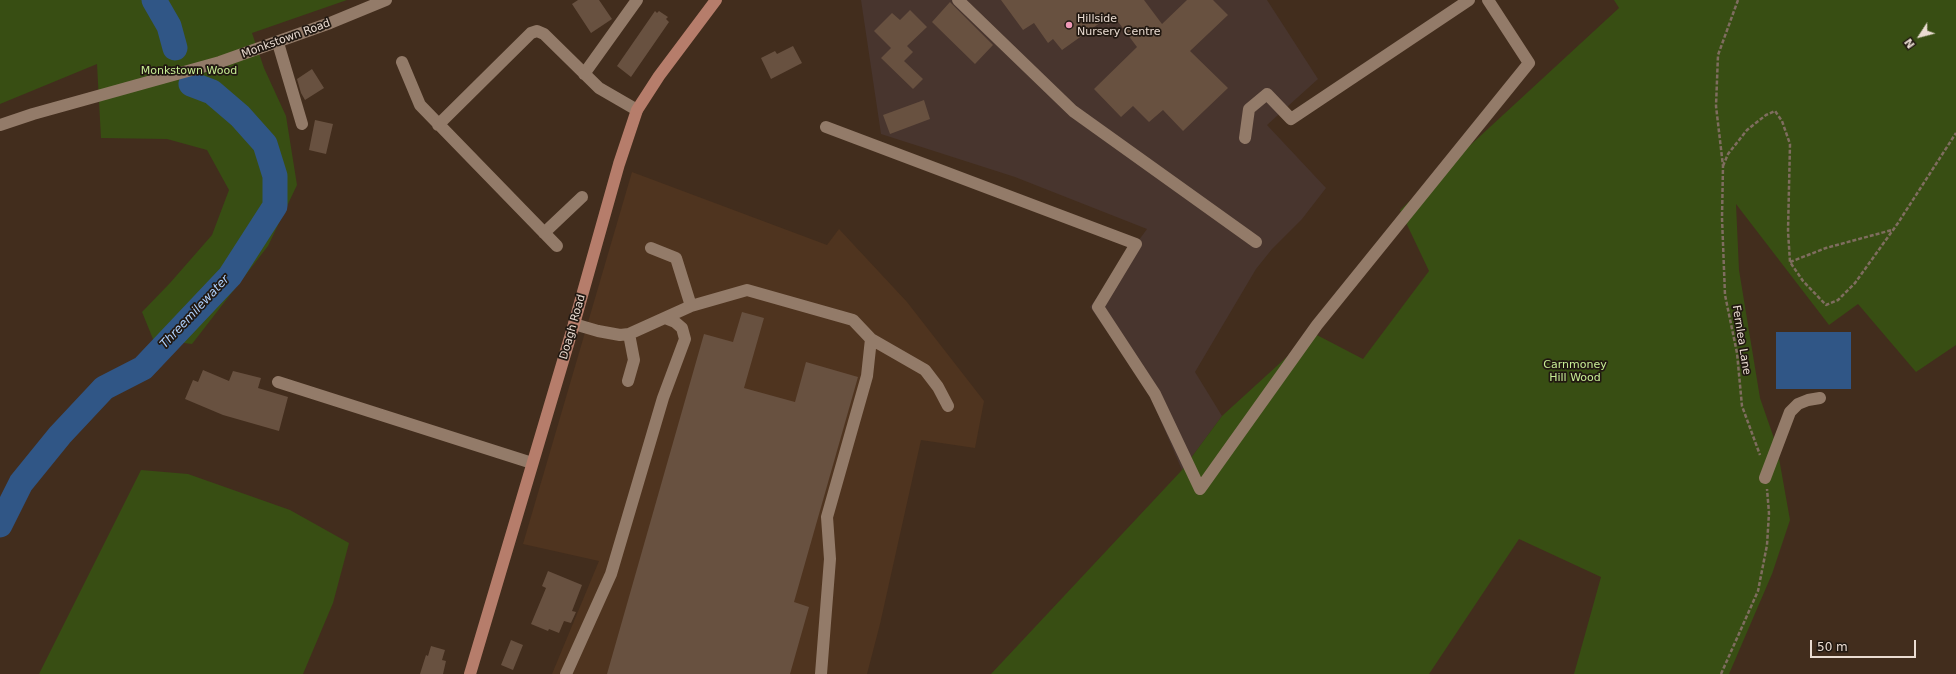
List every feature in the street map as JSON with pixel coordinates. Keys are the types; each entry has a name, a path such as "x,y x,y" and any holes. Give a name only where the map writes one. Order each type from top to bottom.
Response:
{"main road":[{"name":"Doagh Road","path":"470,674 574,324 618,164 637,110 659,76 716,0"}],"street":[{"name":"Monkstown Road","path":"0,125 33,114 220,62 278,43 386,0"},
{"path":"958,0 1073,110 1256,242"},
{"path":"1245,138 1249,109 1267,94 1291,119 1469,0"},
{"path":"826,126 1136,244 1098,307 1155,394 1200,489 1317,325 1529,63 1488,0"},
{"path":"584,74 631,2"},
{"path":"438,124 531,33 537,31 544,34 599,88 637,110"},
{"path":"278,43 302,124"},
{"path":"402,62 420,105 558,246"},
{"path":"544,233 582,197"},
{"path":"651,248 676,258 691,306"},
{"path":"574,324 613,334 629,334 691,306 747,290 853,320 871,339 925,370 938,387 948,406"},
{"path":"566,674 611,574 663,398 684,339 682,328 675,322 665,318"},
{"path":"628,381 634,360 629,334"},
{"path":"821,674 830,559 827,517 867,376 871,339"},
{"path":"278,382 532,464"},
{"path":"1765,478 1790,412 1798,404 1808,400 1820,398"}],"path":[{"name":"Fernlea Lane","path":"1721,674 1758,591 1767,545 1769,513 1765,478 1757,445 1742,406 1737,353 1725,294 1722,218 1723,166 1716,106 1718,55 1738,0"},
{"path":"1723,166 1728,154 1747,130 1766,115 1775,111 1782,121 1790,144 1788,232 1790,262 1806,285 1826,305 1838,300 1855,284 1893,230 1956,133"},
{"path":"1790,262 1826,248 1893,230"}],"shaded area":[{"path":"861,0 1267,0 1318,79 1267,125 1326,188 1302,219 1272,249 1256,269 1195,372 1222,416 1182,470 1147,389 1090,307 1147,229 1015,177 881,134"},
{"path":"632,172 827,245 839,229 907,302 984,401 975,448 921,440 880,624 867,674 552,674 599,561 523,544"}],"green space":[{"name":"Monkstown Wood","path":"0,0 347,0 252,33 264,68 286,116 297,185 268,246 192,344 153,339 142,312 170,283 212,235 229,190 207,150 167,139 101,138 97,64 0,104"},
{"name":"Carnmoney Hill Wood","path":"1614,0 1956,0 1956,345 1916,372 1858,304 1829,325 1736,204 1739,270 1760,398 1777,447 1790,520 1772,574 1729,674 1574,674 1601,577 1519,539 1429,674 991,674 1182,470 1222,416 1313,333 1363,359 1429,271 1400,210 1619,8"},
{"path":"141,470 188,474 290,510 349,543 333,603 303,674 39,674"}],"water":[{"path":"1776,332 1851,332 1851,389 1776,389"}],"building":[{"path":"578,0 599,0 612,19 591,33 572,4"},
{"path":"1001,0 1144,0 1162,24 1187,0 1213,0 1228,15 1190,51 1228,88 1183,131 1163,110 1149,122 1133,106 1121,117 1094,89 1137,47 1116,19 1108,25 1104,20 1062,50 1053,39 1048,43 1034,23 1023,30"},
{"path":"950,2 993,45 975,64 932,22"},
{"path":"910,10 927,27 907,46 913,52 904,61 923,79 913,89 881,58 891,48 874,31 892,13 900,20"},
{"path":"655,11 657,13 659,11 668,17 666,19 669,22 631,77 617,66"},
{"path":"793,46 802,63 771,79 761,58 775,51 777,54"},
{"path":"312,69 324,88 305,100 301,93 297,79"},
{"path":"924,100 930,119 890,134 883,115"},
{"path":"315,120 333,124 326,154 309,150"},
{"path":"742,312 764,318 744,388 795,402 806,362 858,377 794,602 809,607 790,674 607,674 704,334 733,342"},
{"path":"203,370 229,381 233,371 261,378 258,388 288,397 279,431 223,415 185,399 193,380 198,382"},
{"path":"548,571 582,585 572,611 576,612 571,623 564,621 559,633 549,629 548,631 531,624 546,588 542,586"},
{"path":"511,640 523,645 513,670 501,665"},
{"path":"431,646 445,650 442,660 446,661 443,674 420,674 426,655 428,656"}],"waterway":[{"name":"Threemilewater","path":"154,0 169,26 175,48"},
{"name":"Threemilewater","path":"0,525 21,483 60,435 104,388 143,368 230,276 275,206 275,176 265,144 240,116 212,92 191,84"}],"place":[{"name":"Hillside Nursery Centre","path":"1069,25"}]}
